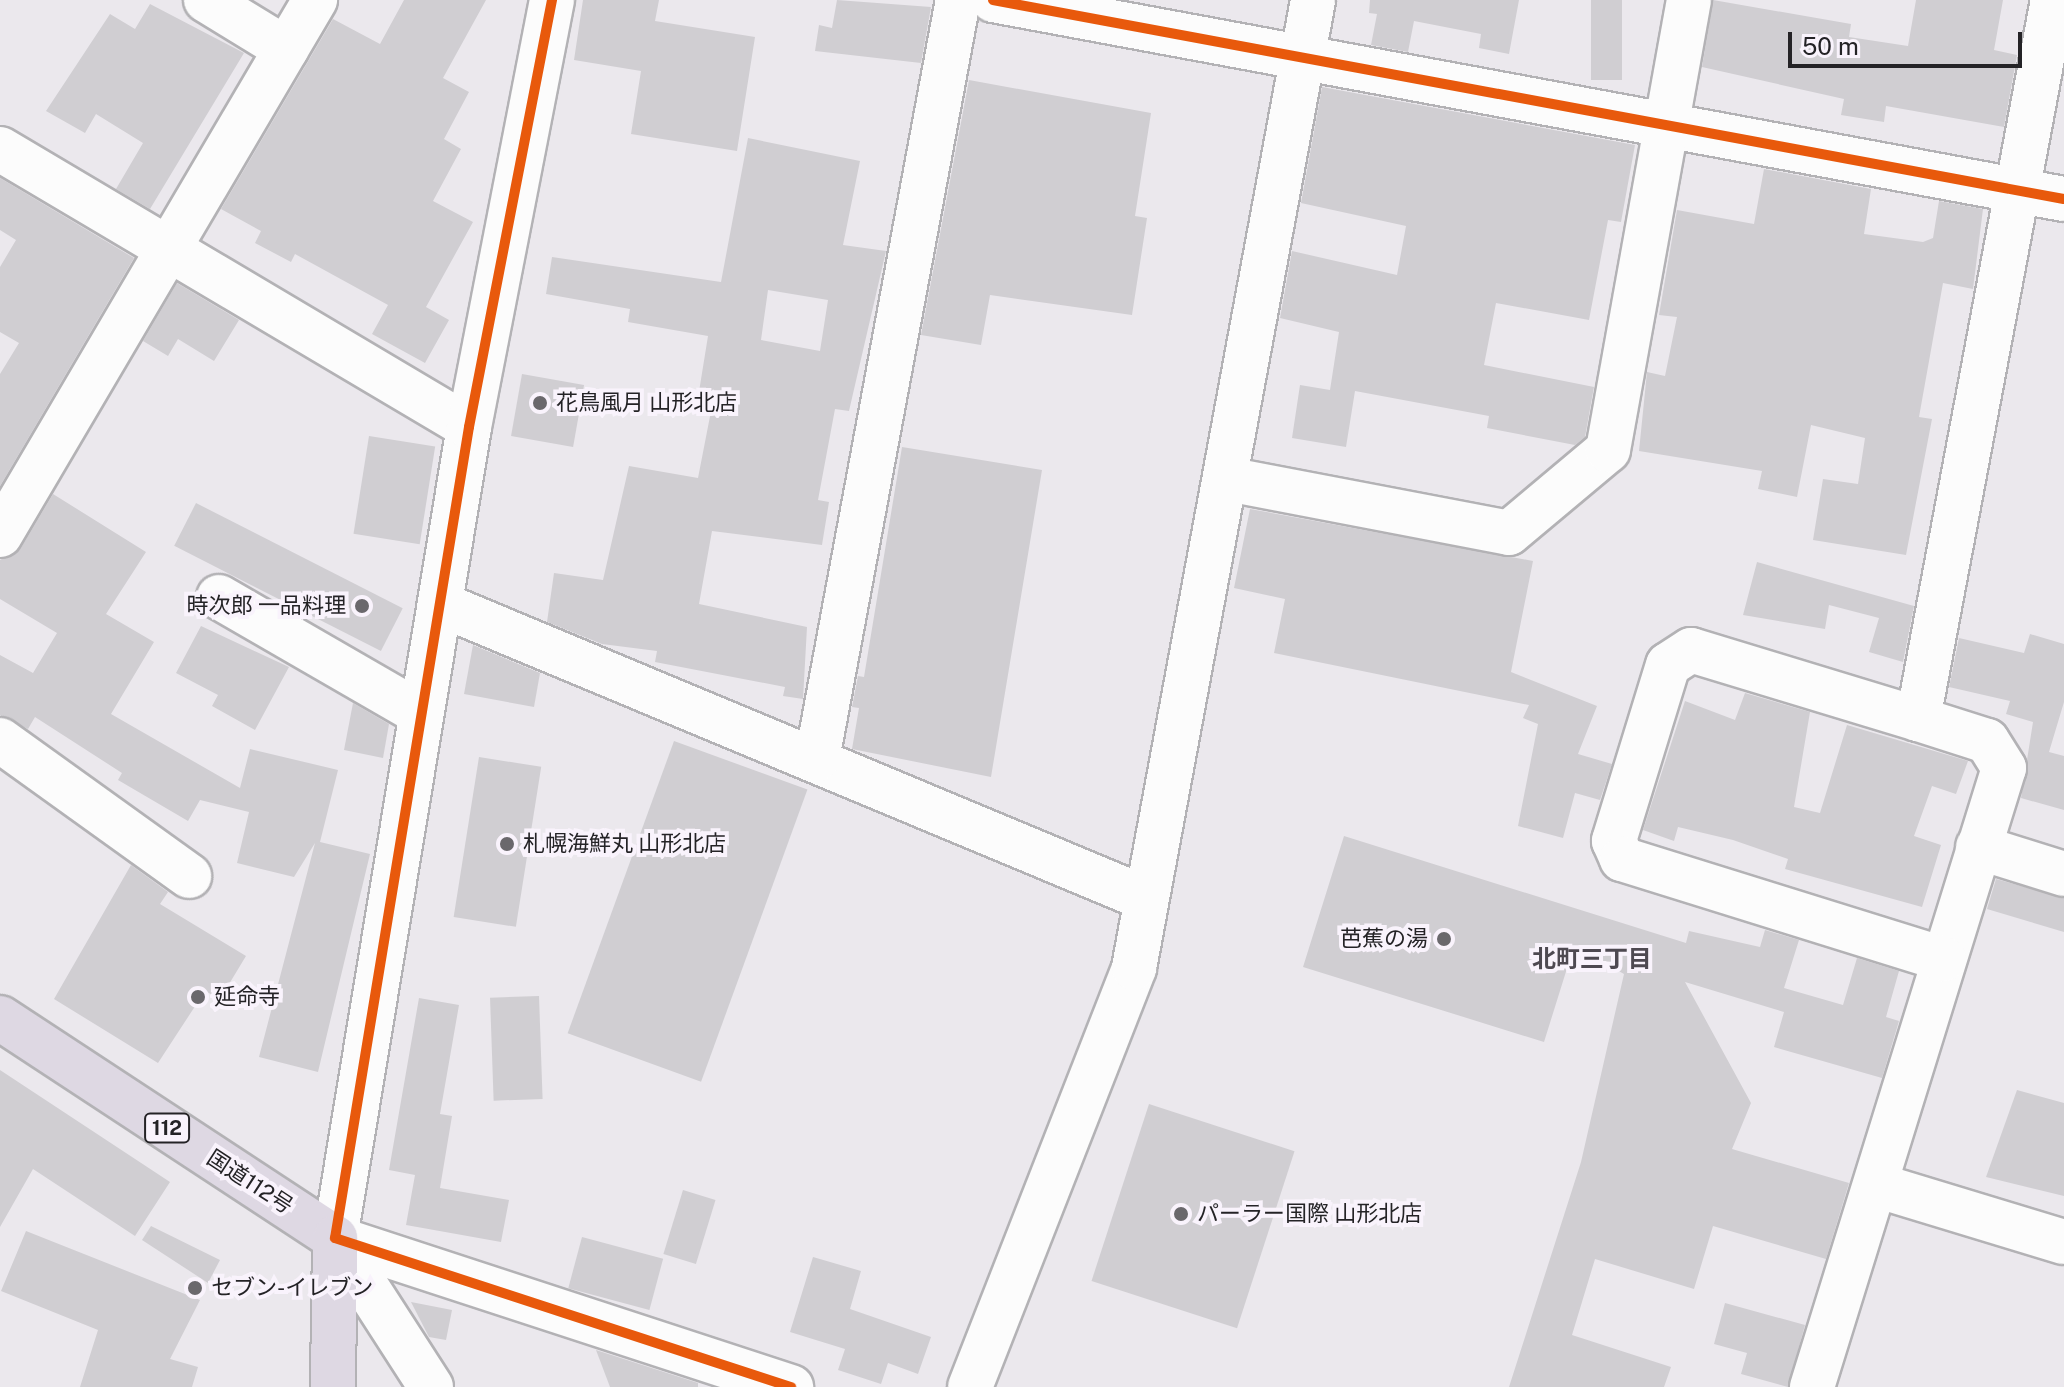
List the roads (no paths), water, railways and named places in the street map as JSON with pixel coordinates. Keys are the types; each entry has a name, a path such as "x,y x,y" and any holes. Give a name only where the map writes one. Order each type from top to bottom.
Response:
{"highway":[{"name":"国道112号","path":"0,1018 335,1238"},
{"path":"333,1387 335,1238"}],"street":[{"path":"206,0 286,49"},
{"path":"0,535 315,0"},
{"path":"431,1387 335,1238 469,427 552,0"},
{"path":"817,759 958,0"},
{"path":"993,0 2064,199"},
{"path":"970,1387 1134,968 1142,897 1227,479 1313,0"},
{"path":"1227,479 1509,533 1608,450 1689,0"},
{"path":"1918,719 2053,0"},
{"path":"0,149 469,427"},
{"path":"219,597 420,713"},
{"path":"440,604 1142,897"},
{"path":"1812,1387 2004,768 1987,741 1918,719 1691,650 1668,665 1614,841 1622,859 1944,959"},
{"path":"0,740 189,876"},
{"path":"1978,847 2064,874"},
{"path":"1876,1185 2064,1242"},
{"path":"335,1238 791,1387"}],"place":[{"name":"花鳥風月 山形北店","path":"540,403"},
{"name":"時次郎 一品料理","path":"362,606"},
{"name":"札幌海鮮丸 山形北店","path":"507,844"},
{"name":"芭蕉の湯","path":"1444,939"},
{"name":"延命寺","path":"198,997"},
{"name":"パーラー国際 山形北店","path":"1181,1214"},
{"name":"セブン-イレブン","path":"195,1288"}],"district":[{"name":"北町三丁目","path":"1592,959"}]}
